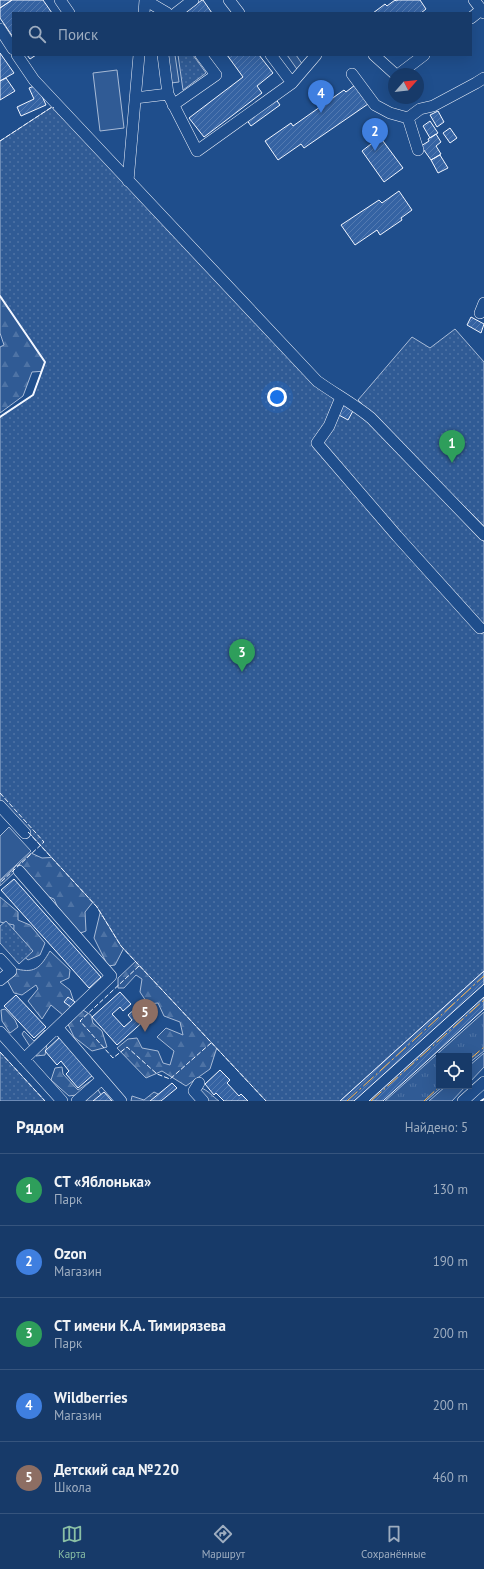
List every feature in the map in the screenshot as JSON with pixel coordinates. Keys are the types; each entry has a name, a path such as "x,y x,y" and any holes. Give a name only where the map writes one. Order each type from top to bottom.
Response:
{"street":[{"path":"60,0 68,12"},
{"path":"144,12 145,0 165,12"},
{"path":"177,12 194,0"},
{"path":"229,0 238,12"},
{"path":"472,18 483,12 474,0"},
{"path":"0,29 12,47"},
{"path":"18,56 34,80 317,381 357,406 371,418 484,535"},
{"path":"128,181 134,98 139,56"},
{"path":"163,56 168,94 197,151 292,83 315,56"},
{"path":"173,106 216,75 202,56"},
{"path":"271,56 292,83"},
{"path":"375,56 388,68"},
{"path":"407,68 423,56"},
{"path":"352,74 375,105 390,113 408,118"},
{"path":"408,118 420,109 433,106 484,78"},
{"path":"134,98 168,94"},
{"path":"408,118 418,150"},
{"path":"342,398 329,426 317,443 397,536 480,628"},
{"path":"0,806 25,833"},
{"path":"19,871 111,976 24,1059"},
{"path":"0,959 11,971 0,980"},
{"path":"58,1028 121,1101"},
{"path":"0,1032 62,1101"},
{"path":"77,1101 102,1079"},
{"path":"462,1101 484,1082"},
{"path":"199,1083 194,1091 203,1101"}],"green space":[{"path":"178,56 194,56 206,73 183,90"},
{"path":"52,107 260,325 368,419 484,542 484,971 340,1101 266,1101 121,946 97,907 0,801 0,417 33,395 45,362 0,296 0,141"},
{"path":"0,276 52,353 46,371 32,372 23,396 0,413 0,347 4,345 0,333"},
{"path":"455,329 484,362 484,526 358,400 412,337 430,348"},
{"path":"31,853 42,858 59,857 97,897 85,912 86,931 78,934 61,915 54,899 42,894 18,869 0,886 0,881"},
{"path":"0,897 18,912 18,920 30,925 45,943 40,955 28,960 13,947 14,925 0,922"},
{"path":"102,905 128,940 115,965 108,966 94,938"},
{"path":"6,921 33,951 19,964 0,943 0,926"},
{"path":"50,951 70,970 69,978 60,982 70,990 75,1005 91,1015 93,1023 102,1031 107,1047 92,1051 74,1037 64,1016 51,1005 42,1019 28,1001 38,989 36,985 22,995 14,993 7,980 17,969 29,970 37,968 41,965"},
{"path":"137,960 219,1041 210,1069 186,1086 162,1071 146,1078 117,1048 128,1039 137,1038 142,1048 158,1051 163,1063 170,1065 174,1051 157,1037 166,1028 183,1035 180,1022 164,1016 158,1003 148,1004 140,992 142,979 136,975 124,988 118,988 118,978"},
{"path":"5,1009 15,1020 18,1027 10,1033 2,1021 1,1010"},
{"path":"484,1012 484,1051 472,1061 472,1053 438,1053"},
{"path":"45,1030 47,1044 45,1055 36,1056 22,1034 24,1031 34,1041"},
{"path":"0,1052 45,1101 0,1101"},
{"path":"436,1055 436,1089 440,1089 426,1101 385,1101"},
{"path":"62,1067 63,1074 78,1090 92,1080 103,1098 102,1101 83,1101 83,1094 69,1096 51,1080 55,1068"},
{"path":"201,1088 219,1101 201,1101 199,1098"},
{"path":"154,1092 162,1096 161,1101 131,1101 132,1096 144,1100"}],"shaded area":[{"path":"167,56 175,56 179,82 171,83"},
{"path":"288,56 297,56 305,68 299,72"},
{"path":"117,70 124,128 100,131 93,73"},
{"path":"9,827 31,851 0,880 0,836"},
{"path":"484,1053 484,1067 472,1080 472,1063"},
{"path":"443,1089 463,1089 452,1101 429,1101"}],"building":[{"path":"0,0 12,0 0,8"},
{"path":"12,0 43,0 51,12 12,12 12,36 0,18 0,8"},
{"path":"202,0 211,12 186,12"},
{"path":"395,0 420,0 426,9 422,12 374,12 385,4 387,6"},
{"path":"0,53 14,73 0,81"},
{"path":"28,56 34,56 30,59"},
{"path":"228,56 260,56 273,73 257,86 262,93 204,137 189,118 243,77"},
{"path":"6,78 15,91 0,100 0,81"},
{"path":"37,85 46,105 21,116 17,107 34,99 29,88"},
{"path":"355,85 368,104 304,148 301,144 278,160 265,141 291,123 293,126 344,90 346,92"},
{"path":"275,98 280,105 251,126 246,119"},
{"path":"438,111 444,122 437,127 430,115"},
{"path":"430,121 438,133 430,138 423,126"},
{"path":"450,128 457,138 450,143 443,133"},
{"path":"436,134 441,142 436,146 441,154 431,160 421,146"},
{"path":"380,137 403,168 384,182 362,151"},
{"path":"440,155 448,168 438,173 431,160"},
{"path":"399,191 412,210 401,218 402,220 380,235 377,230 355,245 341,225 379,200 382,203"},
{"path":"471,317 484,324 481,333 467,325"},
{"path":"343,403 354,409 348,420 337,414"},
{"path":"14,879 101,977 89,988 1,890"},
{"path":"484,971 484,984 354,1101 340,1101"},
{"path":"120,992 131,1004 123,1011 120,1007 112,1014 124,1027 132,1020 128,1015 136,1008 146,1019 117,1045 92,1017"},
{"path":"16,995 46,1027 34,1038 4,1006"},
{"path":"68,997 75,1002 71,1007 64,1002"},
{"path":"484,997 484,1009 383,1101 369,1101"},
{"path":"60,1037 94,1074 78,1088 66,1074 69,1071 61,1061 57,1065 45,1051"},
{"path":"220,1070 230,1080 227,1083 239,1096 241,1094 248,1101 224,1101 216,1093 214,1095 205,1084"},
{"path":"172,1083 177,1088 161,1101 150,1101"},
{"path":"104,1092 112,1101 93,1101"}],"fence":[{"path":"0,141 52,107 54,108"},
{"path":"0,793 44,842 0,883"},
{"path":"28,832 97,907 121,946 266,1101"},
{"path":"139,966 80,1021 113,1058 127,1047 157,1074 170,1079 211,1043"},
{"path":"0,1052 45,1101"}],"wall":[{"path":"0,296 45,362 33,395 0,417"}],"power":[{"path":"347,1101 484,976"},
{"path":"371,1101 484,1000"},
{"path":"472,1057 484,1047"},
{"path":"424,1101 437,1089"}],"place":[{"name":"Wildberries","path":"321,113"},
{"name":"Ozon","path":"375,151"},
{"name":"СТ «Яблонька»","path":"452,463"},
{"name":"СТ имени К.А. Тимирязева","path":"242,672"},
{"name":"Детский сад №220","path":"145,1032"}]}
